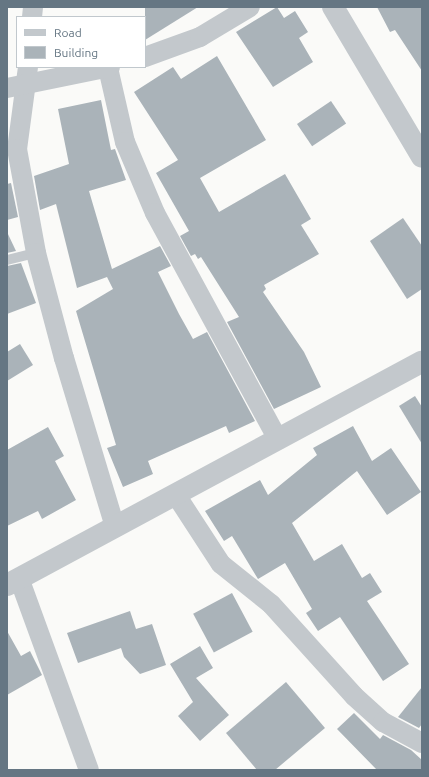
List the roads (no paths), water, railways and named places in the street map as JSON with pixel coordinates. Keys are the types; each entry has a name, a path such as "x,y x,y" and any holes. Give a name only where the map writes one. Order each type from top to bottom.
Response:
{"street":[{"path":"146,57 200,37 250,7"},
{"path":"333,7 422,157"},
{"path":"7,88 27,76 100,68"},
{"path":"109,68 125,142 156,213 278,440"},
{"path":"27,76 16,149 36,253 64,358 116,527"},
{"path":"89,770 13,582 422,362"},
{"path":"176,495 221,564 271,604 365,706 383,722 422,743"}],"lane":[{"path":"7,260 36,253"}]}
